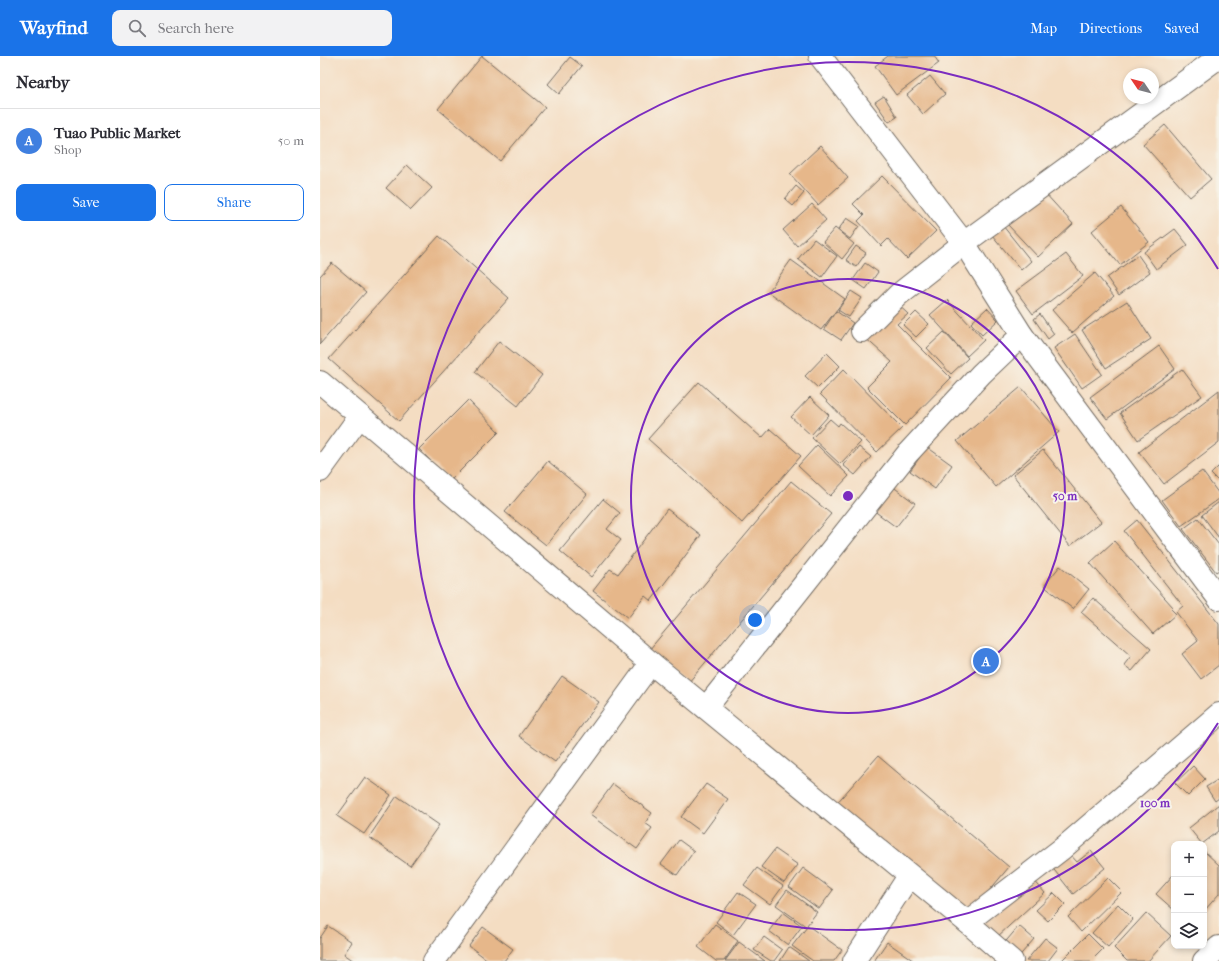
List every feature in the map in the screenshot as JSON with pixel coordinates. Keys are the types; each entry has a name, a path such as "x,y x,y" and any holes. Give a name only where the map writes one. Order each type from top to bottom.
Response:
{"street":[{"path":"820,56 964,243 1022,335 1219,599"},
{"path":"862,331 898,295 964,243 1219,57"},
{"path":"706,708 908,453 981,374 1022,335"},
{"path":"320,382 651,663 967,922 1012,961"},
{"path":"320,471 360,416"},
{"path":"434,961 651,663"},
{"path":"967,922 1064,848 1219,714"},
{"path":"854,961 909,876"},
{"path":"1204,961 1219,947"}],"building":[{"path":"482,56 545,107 500,161 438,109"},
{"path":"888,56 934,56 939,63 896,95 875,66"},
{"path":"570,57 582,66 559,94 548,84"},
{"path":"930,76 945,94 923,114 907,95"},
{"path":"884,96 897,117 889,122 875,102"},
{"path":"1165,125 1211,179 1190,197 1143,144"},
{"path":"820,146 848,178 818,205 790,174"},
{"path":"407,165 432,188 411,210 386,188"},
{"path":"882,176 936,231 907,259 888,239 881,246 858,221 864,215 853,204"},
{"path":"796,186 804,193 793,206 785,199"},
{"path":"1044,192 1073,224 1038,257 1008,225"},
{"path":"812,204 826,220 797,246 783,230"},
{"path":"1121,207 1149,242 1120,265 1092,231"},
{"path":"847,218 859,226 850,239 838,230"},
{"path":"1003,226 1031,261 1021,270 992,235"},
{"path":"835,228 854,244 842,259 823,242"},
{"path":"1175,229 1188,245 1156,269 1144,252"},
{"path":"439,236 509,298 399,421 329,359"},
{"path":"814,239 837,256 822,277 798,259"},
{"path":"856,246 866,253 856,267 846,260"},
{"path":"1066,254 1083,276 1033,314 1016,291"},
{"path":"1138,255 1150,272 1119,295 1107,278"},
{"path":"791,260 845,299 821,330 768,292"},
{"path":"332,263 366,292 320,344 320,276"},
{"path":"865,263 878,272 866,289 853,280"},
{"path":"1095,273 1114,296 1072,333 1052,310"},
{"path":"851,291 862,298 849,317 838,310"},
{"path":"947,300 984,340 967,356 930,315"},
{"path":"894,301 908,314 897,324 951,378 905,425 867,387 892,362 862,335"},
{"path":"1127,301 1151,339 1106,368 1082,330"},
{"path":"987,308 998,320 982,335 971,323"},
{"path":"836,311 853,323 841,340 824,329"},
{"path":"916,312 929,324 916,337 903,325"},
{"path":"1040,314 1054,334 1048,339 1034,319"},
{"path":"944,332 968,358 951,374 927,348"},
{"path":"1075,334 1102,374 1082,388 1054,348"},
{"path":"499,341 542,375 518,406 475,372"},
{"path":"1159,346 1175,369 1107,419 1090,397"},
{"path":"827,353 840,366 818,388 805,376"},
{"path":"844,369 902,428 877,452 820,394"},
{"path":"1182,369 1202,396 1138,440 1120,413"},
{"path":"699,382 762,438 770,429 801,456 742,523 648,439"},
{"path":"1021,387 1059,432 996,487 957,441"},
{"path":"1219,390 1219,442 1164,484 1139,452"},
{"path":"810,397 829,415 811,435 791,417"},
{"path":"468,400 499,432 450,481 419,449"},
{"path":"830,419 838,426 840,423 861,442 840,464 812,438"},
{"path":"817,445 849,476 830,496 798,466"},
{"path":"859,447 871,457 855,475 843,465"},
{"path":"927,447 952,465 935,489 910,471"},
{"path":"1043,450 1101,522 1070,546 1013,475"},
{"path":"548,461 587,494 546,545 505,512"},
{"path":"1219,466 1219,482 1211,474"},
{"path":"1202,471 1219,494 1219,499 1181,526 1162,500"},
{"path":"791,481 831,514 688,683 649,650"},
{"path":"892,486 915,503 896,527 873,510"},
{"path":"603,499 620,513 607,529 621,540 591,577 560,551"},
{"path":"1219,502 1219,538 1202,515"},
{"path":"667,509 701,535 651,601 645,596 628,618 593,591 610,569 618,574"},
{"path":"1198,518 1219,545 1219,570 1216,572 1183,529"},
{"path":"1137,520 1219,624 1219,665 1201,679 1182,654 1198,641 1176,612 1183,606 1124,531"},
{"path":"1114,541 1173,607 1171,609 1176,614 1153,634 1090,563"},
{"path":"1060,566 1089,589 1073,609 1044,586"},
{"path":"1093,598 1151,649 1132,671 1124,665 1131,656 1081,612"},
{"path":"562,676 599,702 555,762 519,736"},
{"path":"878,756 1009,867 968,916 835,805"},
{"path":"1193,766 1205,779 1188,796 1175,783"},
{"path":"365,777 391,795 364,834 337,816"},
{"path":"1219,779 1219,798 1215,801 1206,787"},
{"path":"613,784 652,813 645,823 652,828 637,849 590,815"},
{"path":"706,784 728,799 703,833 681,817"},
{"path":"397,796 439,825 410,866 369,837"},
{"path":"1219,804 1219,831 1206,841 1200,841 1189,828"},
{"path":"679,840 694,851 677,875 661,864"},
{"path":"775,849 798,865 784,883 761,867"},
{"path":"1091,851 1105,868 1073,894 1051,866 1068,852 1077,862"},
{"path":"1207,854 1219,865 1219,894 1207,908"},
{"path":"757,868 783,886 770,904 744,885"},
{"path":"803,868 833,890 819,909 789,887"},
{"path":"1171,877 1171,907 1156,894"},
{"path":"1108,878 1122,892 1081,932 1068,917"},
{"path":"1033,879 1045,893 997,937 984,923"},
{"path":"787,890 817,912 807,925 842,950 834,961 813,961 792,946 807,927 776,905"},
{"path":"738,892 756,904 733,935 716,922"},
{"path":"1054,893 1065,904 1048,921 1036,910"},
{"path":"1118,904 1133,919 1108,947 1092,933"},
{"path":"783,912 802,926 788,945 769,931"},
{"path":"1146,913 1171,936 1148,961 1127,961 1114,948"},
{"path":"715,924 738,941 724,961 716,961 698,947"},
{"path":"328,926 352,942 344,954 354,961 320,961 320,938"},
{"path":"1019,926 1034,939 1016,960 1001,947"},
{"path":"483,927 513,949 504,961 489,961 469,946"},
{"path":"1088,934 1103,949 1091,961 1061,961"},
{"path":"764,937 782,950 774,961 771,961 754,950"},
{"path":"1045,938 1058,948 1048,961 1026,961"},
{"path":"739,942 765,961 725,961"},
{"path":"887,942 914,961 874,961"},
{"path":"789,947 809,961 780,961"}],"place":[{"name":"Tuao Public Market","path":"986,661"}]}
